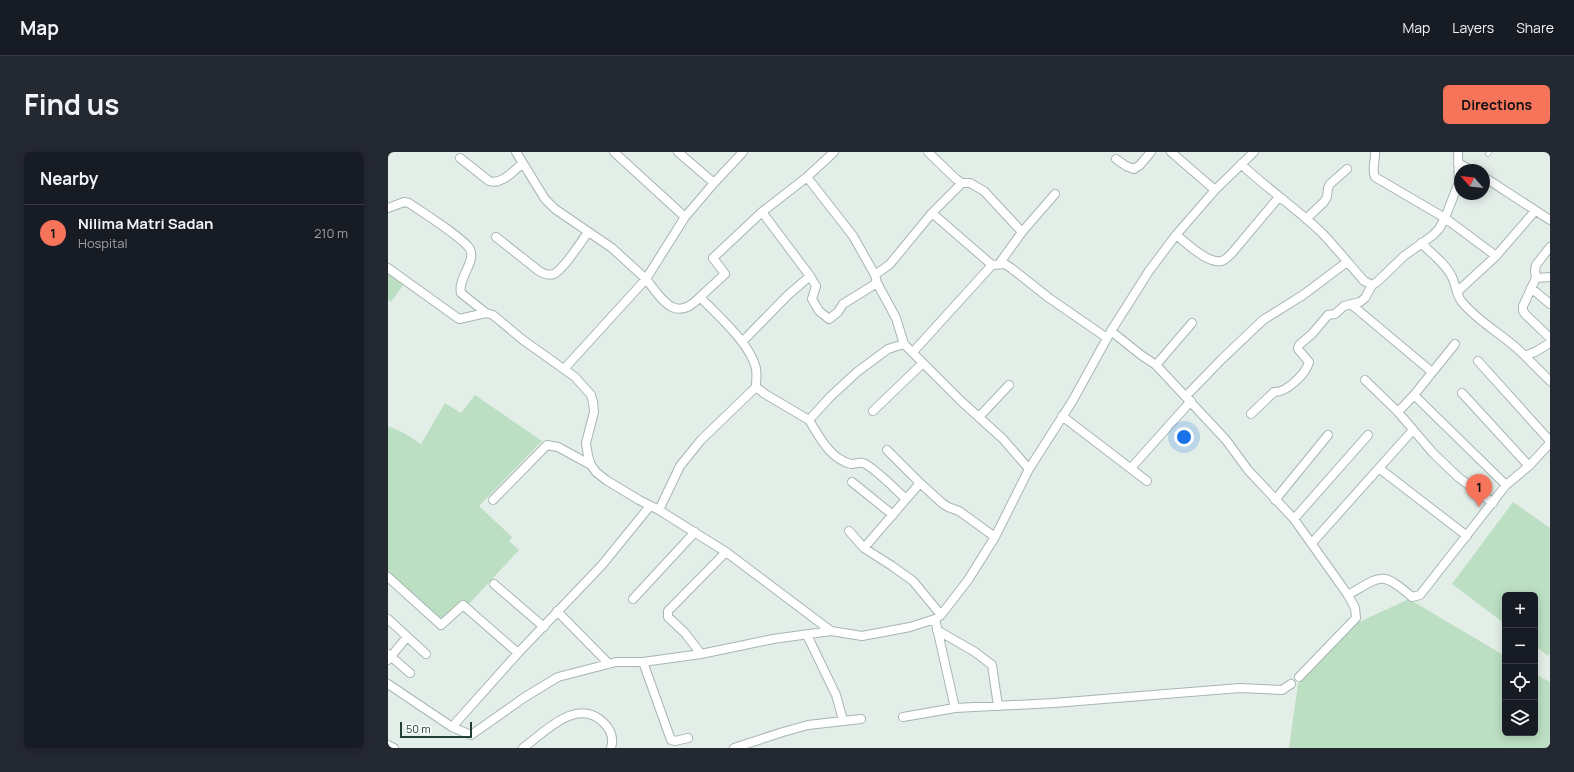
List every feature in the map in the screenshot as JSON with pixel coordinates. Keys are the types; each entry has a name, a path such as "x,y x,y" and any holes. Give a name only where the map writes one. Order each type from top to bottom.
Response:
{"street":[{"path":"516,152 545,199 555,209 612,248 646,279 668,305 675,309 694,304 725,274 713,258 762,212 807,177 834,152"},
{"path":"614,152 685,217"},
{"path":"678,152 714,183"},
{"path":"564,370 646,279 685,217 743,152"},
{"path":"928,152 956,179 962,183 970,183 978,186 1022,232"},
{"path":"1116,159 1126,166 1134,169 1140,165 1151,152"},
{"path":"1171,152 1214,190"},
{"path":"388,684 452,726 471,735 525,697 558,677 616,662 643,662 701,654 773,639 831,631 862,636 910,627 938,617 968,580 995,537 1029,469 1062,416 1111,331 1149,271 1176,235 1214,190 1254,152"},
{"path":"1375,152 1376,160 1372,171 1375,177 1445,218 1496,256"},
{"path":"1251,414 1274,392 1279,392 1287,387 1308,366 1309,362 1298,349 1299,345 1312,334 1328,315 1335,314 1344,306 1360,302 1365,298 1372,285 1421,242 1432,236 1445,218 1459,182 1458,152"},
{"path":"460,158 489,181 495,183 500,182 523,163"},
{"path":"1241,164 1263,185 1279,196 1323,234 1364,281 1372,285"},
{"path":"1306,219 1324,202 1327,197 1330,184 1346,169"},
{"path":"807,177 853,236 896,318 904,344 1003,439 1029,469"},
{"path":"1490,182 1550,220"},
{"path":"762,212 810,276 816,286 812,299 819,311 829,319 838,312 843,304 876,279 932,213 962,183"},
{"path":"913,352 996,264 1055,194"},
{"path":"1176,235 1204,257 1212,261 1223,261 1232,254 1279,196"},
{"path":"388,208 408,202 461,240 470,249 472,254 460,289 461,293 486,313 493,315 523,340 575,377 591,395 594,412 586,443 591,465 596,472 606,480 650,506 660,510 726,552 831,631"},
{"path":"1457,292 1496,256 1535,211"},
{"path":"932,213 996,264 1011,268 1049,298 1107,338"},
{"path":"496,238 539,271 545,274 553,274 560,269 588,232"},
{"path":"1421,242 1442,263 1452,276 1461,301 1470,310 1515,345 1550,381"},
{"path":"1550,247 1536,265 1536,278 1523,306 1523,311 1550,338"},
{"path":"1131,468 1223,358 1263,320 1303,296 1347,262"},
{"path":"388,268 459,319 486,313"},
{"path":"742,342 788,295 810,276"},
{"path":"1536,278 1550,277"},
{"path":"1531,288 1550,304"},
{"path":"660,510 680,466 701,440 756,387 756,370 752,358 742,342 700,297"},
{"path":"1352,305 1432,372"},
{"path":"1156,365 1192,323"},
{"path":"1111,331 1156,365 1189,398 1226,440 1248,470 1294,519 1356,608 1356,618 1299,677"},
{"path":"1525,356 1550,343"},
{"path":"809,420 830,397 857,372 888,349 904,344"},
{"path":"1398,412 1414,395 1455,344"},
{"path":"1348,595 1374,579 1386,578 1398,584 1412,597 1420,595 1506,485 1528,466 1550,442 1478,361"},
{"path":"873,411 923,363"},
{"path":"1365,380 1398,412 1458,477 1493,503"},
{"path":"979,417 1009,384"},
{"path":"756,387 809,420 828,450 851,464 864,464 874,470 906,499"},
{"path":"1462,393 1528,466"},
{"path":"1414,395 1506,485"},
{"path":"1062,416 1147,481"},
{"path":"1312,543 1380,469 1413,430"},
{"path":"1294,519 1368,434"},
{"path":"1275,500 1328,435"},
{"path":"492,500 547,445 558,447 591,465"},
{"path":"887,450 920,483 948,507 959,511 995,537"},
{"path":"1380,469 1467,536"},
{"path":"852,482 893,515"},
{"path":"864,548 920,483"},
{"path":"452,726 557,611 602,565 650,506"},
{"path":"849,531 864,548 913,581 938,617 938,630 955,708"},
{"path":"633,598 695,532"},
{"path":"701,654 685,633 668,617 668,611 726,552"},
{"path":"388,577 441,625 463,605 518,653"},
{"path":"494,584 544,626"},
{"path":"557,611 609,664"},
{"path":"388,619 426,654"},
{"path":"938,630 975,652 992,665 998,706"},
{"path":"807,635 836,695 843,720"},
{"path":"407,636 389,657 410,673"},
{"path":"643,662 671,740 676,741 688,738"},
{"path":"903,717 955,708 1054,703 1240,688 1282,690 1291,684"},
{"path":"523,748 570,714 581,712 600,718 609,728 613,742 611,748"},
{"path":"734,748 802,727 843,720 861,719"},
{"path":"388,745 394,748"}],"green space":[{"path":"388,269 406,281 391,302 388,300"},
{"path":"475,395 542,441 479,506 512,537 509,541 519,550 468,605 462,599 440,620 388,572 388,426 404,433 421,444 445,403 461,413"},
{"path":"1513,502 1550,528 1550,654 1548,656 1538,648 1538,592 1502,592 1502,622 1452,584"},
{"path":"1409,599 1502,654 1502,736 1538,736 1538,676 1550,682 1550,748 1289,748 1298,684 1320,655 1359,622"}],"place":[{"name":"Nilima Matri Sadan","path":"1479,507"}]}
